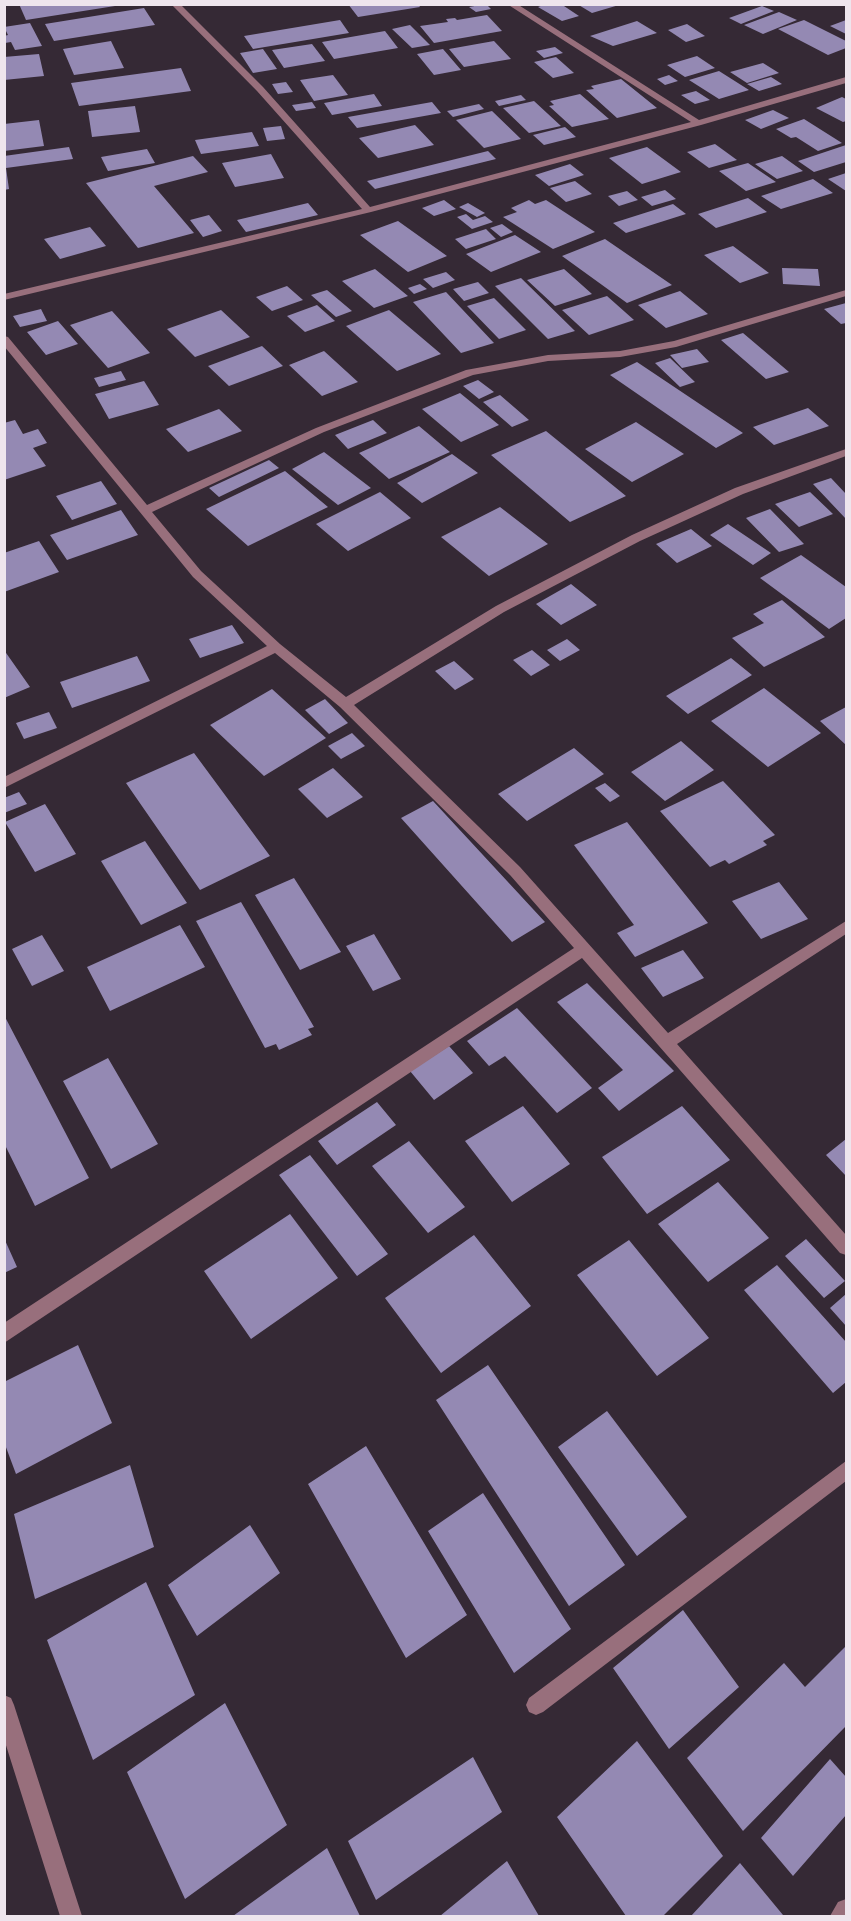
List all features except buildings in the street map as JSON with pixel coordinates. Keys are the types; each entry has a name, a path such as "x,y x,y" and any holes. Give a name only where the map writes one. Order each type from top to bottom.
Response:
{"street":[{"path":"175,4 260,89 368,210"},
{"path":"511,4 698,123"},
{"path":"4,297 368,210 698,123 846,80"},
{"path":"147,510 320,430 470,372 548,358 620,354 676,344 846,293"},
{"path":"4,339 147,510 197,574 276,647 345,704 515,871 846,1247"},
{"path":"345,704 500,609 636,538 739,490 846,452"},
{"path":"4,783 276,647"},
{"path":"667,1042 846,927"},
{"path":"4,1334 584,949"},
{"path":"536,1705 846,1470"},
{"path":"4,1704 71,1917"},
{"path":"841,1917 846,1910"}]}
